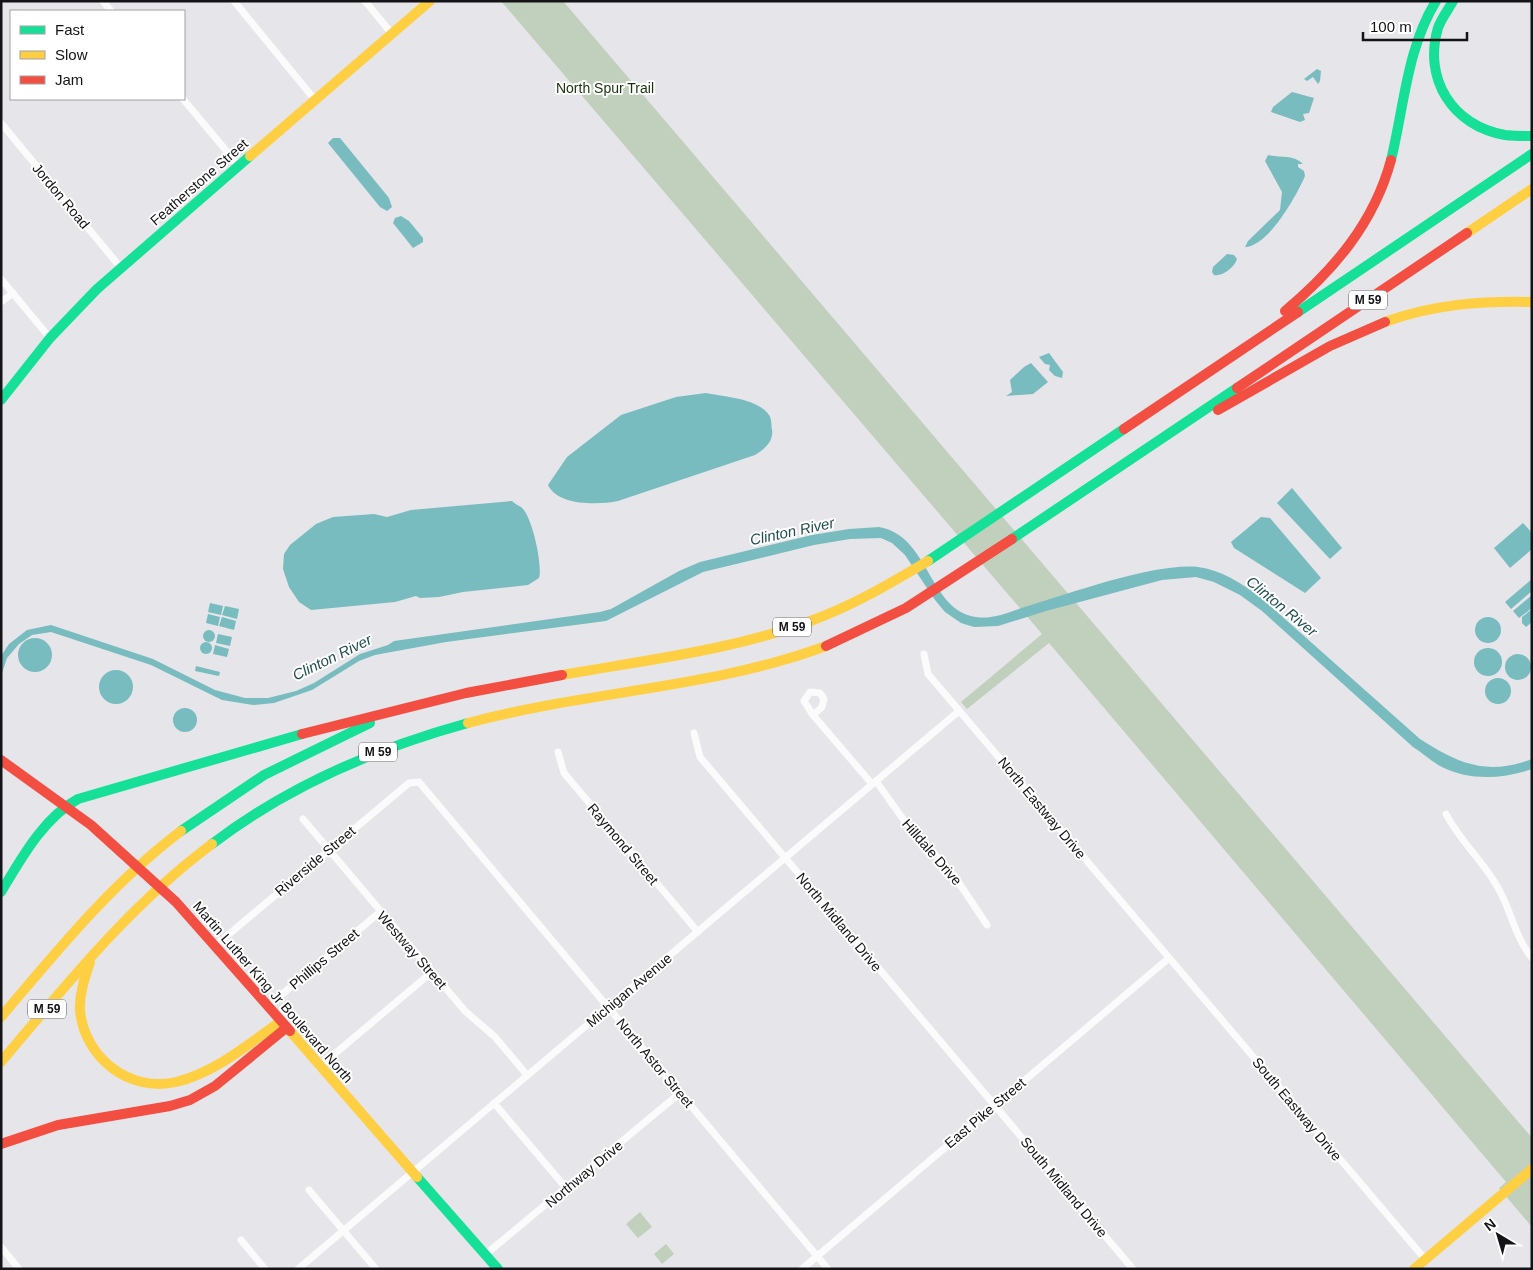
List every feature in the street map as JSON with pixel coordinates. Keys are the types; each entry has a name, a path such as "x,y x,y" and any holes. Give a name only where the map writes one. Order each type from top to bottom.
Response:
{"main road":[{"name":"Featherstone Street","path":"1,400 50,338 84,301 430,1"},
{"path":"1218,365 1321,281 1341,260 1367,222 1380,195 1391,162 1419,34 1436,1"},
{"path":"1452,1 1439,25 1433,45 1436,79 1448,102 1470,123 1489,132 1510,136 1532,136"},
{"name":"M 59","path":"1,1017 74,932 119,884 156,850 211,809 278,766 346,733 417,706 491,687 754,638 832,612 902,577 936,556 1532,154"},
{"name":"M 59","path":"1,1062 92,956 142,903 176,872 217,840 280,799 335,770 396,745 445,729 499,716 723,676 772,664 832,644 918,602 952,580 1532,189"},
{"path":"1203,410 1218,410 1331,343 1386,319 1456,303 1489,300 1532,302"},
{"path":"1,892 24,857 65,805 104,791 324,728 417,706"},
{"name":"Martin Luther King Jr Boulevard North","path":"1,760 65,805 140,867 216,945 283,1025 414,1171 498,1269"},
{"path":"92,956 80,1000 80,1018 85,1034 100,1058 114,1071 133,1080 160,1084 188,1078 283,1025"},
{"path":"1,1144 58,1125 170,1106 190,1100 216,1086 283,1025"},
{"path":"1414,1269 1532,1169"}],"street":[{"path":"234,1 315,100"},
{"path":"365,1 392,34"},
{"path":"184,100 239,166"},
{"name":"Jordon Road","path":"1,123 120,268"},
{"path":"1,279 50,338"},
{"path":"1,302 13,293"},
{"name":"North Eastway Drive","path":"924,654 928,674 1169,958"},
{"name":"Michigan Avenue","path":"298,1269 959,711"},
{"name":"Hilldale Drive","path":"814,715 903,819 956,877 987,925"},
{"name":"North Midland Drive","path":"694,733 700,757 995,1105"},
{"name":"Raymond Street","path":"558,752 564,773 698,932"},
{"name":"Riverside Street","path":"216,945 328,850 411,782 416,780"},
{"name":"North Astor Street","path":"416,780 421,783 828,1269"},
{"path":"1446,814 1460,840 1497,885 1517,934 1532,958"},
{"name":"Westway Street","path":"303,819 468,1014 495,1037 527,1076"},
{"name":"Phillips Street","path":"268,1006 380,912"},
{"name":"East Pike Street","path":"802,1269 1169,958"},
{"name":"South Eastway Drive","path":"1169,958 1425,1260"},
{"path":"319,1066 432,972"},
{"name":"Northway Drive","path":"486,1254 680,1093"},
{"path":"494,1103 566,1188"},
{"name":"South Midland Drive","path":"995,1105 1134,1269"},
{"path":"309,1190 376,1269"},
{"path":"241,1240 265,1269"},
{"path":"1,1247 19,1269"}],"green space":[{"name":"North Spur Trail","path":"501,1 563,1 1532,1138 1532,1227 1499,1188 1506,1182 1049,643 967,709 961,702 1042,634"},
{"path":"640,1212 652,1227 638,1238 626,1224"},
{"path":"666,1244 674,1254 662,1264 654,1254"}],"water":[{"path":"1317,69 1321,71 1318,84 1313,77 1307,81 1304,79"},
{"path":"1292,92 1314,98 1309,113 1303,114 1305,120 1300,122 1271,112 1273,107"},
{"path":"333,138 340,138 389,198 392,207 387,211 380,207 328,143"},
{"path":"1268,155 1299,161 1303,164 1298,164 1298,167 1304,171 1305,176 1289,207 1272,230 1254,245 1245,247 1248,241 1280,210 1282,192 1265,161"},
{"path":"401,216 409,221 423,238 423,242 413,248 393,223 395,218"},
{"path":"1227,254 1234,255 1237,259 1236,262 1224,273 1214,275 1212,272 1213,267"},
{"path":"1049,353 1063,372 1062,378 1055,376 1049,370 1050,365 1045,364 1039,357"},
{"path":"1031,363 1048,382 1033,394 1006,396 1012,392 1010,380"},
{"path":"706,393 740,399 764,409 771,422 772,434 768,445 755,455 618,501 590,503 569,500 553,492 548,485 567,457 621,415 676,397"},
{"path":"1292,488 1342,548 1330,559 1277,503"},
{"path":"512,501 525,512 533,530 538,552 539,578 528,585 463,592 439,597 420,598 416,596 395,602 311,610 299,602 289,587 283,569 284,554 290,545 316,524 333,517 374,514 387,517 411,510"},
{"path":"1261,517 1270,518 1321,578 1305,593 1234,548 1231,542"},
{"path":"1523,523 1532,533 1532,549 1510,568 1494,548"},
{"path":"879,527 896,533 909,544 948,602 960,612 983,618 997,616 1114,580 1160,569 1198,567 1215,571 1238,582 1259,596 1420,739 1434,748 1461,761 1487,767 1501,767 1532,759 1532,769 1510,775 1487,777 1464,775 1438,765 1413,747 1262,611 1240,595 1214,582 1196,577 1162,580 998,626 974,627 961,623 945,612 905,555 892,543 881,538 850,539 814,545 703,572 606,621 446,642 375,655 359,661 312,690 274,703 253,705 222,700 151,665 51,632 32,635 19,644 7,658 1,676 1,656 9,644 27,630 51,625 153,659 215,690 245,698 268,698 296,691 314,683 360,654 388,645 394,641 600,612 611,609 679,571 700,562 812,535 849,529"},
{"path":"1532,579 1532,591 1511,609 1505,602"},
{"path":"1532,595 1532,608 1519,618 1513,611"},
{"path":"210,603 223,606 221,615 208,612"},
{"path":"225,606 239,609 237,619 222,615"},
{"path":"1532,609 1532,622 1526,627 1522,623 1522,617"},
{"path":"208,614 220,617 218,626 206,623"},
{"path":"222,617 236,621 234,630 219,626"},
{"path":"1488,617 1497,621 1501,630 1497,639 1488,643 1479,639 1475,630 1479,621"},
{"path":"207,630 211,630 215,636 211,642 207,642 203,638 203,634"},
{"path":"218,634 232,637 230,646 216,643"},
{"path":"35,638 47,643 52,655 47,667 35,672 23,667 18,655 23,643"},
{"path":"206,642 212,648 206,654 200,648"},
{"path":"215,645 229,649 227,657 213,654"},
{"path":"1488,648 1498,652 1502,662 1498,672 1488,676 1478,672 1474,662 1478,652"},
{"path":"1518,654 1527,658 1531,667 1527,676 1518,680 1509,676 1505,667 1509,658"},
{"path":"196,666 220,672 219,676 195,671"},
{"path":"116,670 128,675 133,687 128,699 116,704 104,699 99,687 104,675"},
{"path":"1498,678 1507,682 1511,691 1507,700 1498,704 1489,700 1485,691 1489,682"},
{"path":"185,708 190,709 196,715 196,725 190,731 185,732 180,731 174,725 173,720 174,715 180,709"}],"traffic: fast":[{"path":"1391,160 1412,58 1426,19 1436,1"},
{"path":"1453,1 1439,25 1434,47 1435,65 1446,97 1470,122 1486,130 1505,135 1532,136"},
{"path":"1298,312 1532,154"},
{"path":"1,400 50,338 97,289 250,156"},
{"path":"1012,539 1237,388"},
{"path":"928,561 1124,429"},
{"path":"181,831 264,775 370,723"},
{"path":"212,844 271,804 334,771 400,744 468,723"},
{"path":"1,892 34,840 54,817 78,799 302,734"},
{"path":"417,1177 498,1269"}],"traffic: slow":[{"path":"250,156 430,1"},
{"path":"1467,233 1532,189"},
{"path":"1385,322 1440,307 1494,302 1532,302"},
{"path":"562,675 721,647 783,630 858,601 928,561"},
{"path":"468,723 513,712 738,672 826,646"},
{"path":"1,1017 64,943 108,896 131,873 181,831"},
{"path":"1,1062 75,975 127,919 182,868 212,844"},
{"path":"90,962 80,998 83,1027 90,1043 112,1068 142,1082 159,1084 176,1082 204,1072 232,1056 281,1021"},
{"path":"290,1031 417,1177"},
{"path":"1414,1269 1532,1169"}],"traffic: jam":[{"path":"1285,311 1320,279 1350,244 1374,204 1384,183 1391,160"},
{"path":"1237,388 1467,233"},
{"path":"1124,429 1298,312"},
{"path":"1218,410 1330,346 1385,322"},
{"path":"826,646 906,608 1012,539"},
{"path":"302,734 466,693 562,675"},
{"path":"1,760 91,825 176,902 290,1031"},
{"path":"1,1144 58,1125 170,1106 190,1100 215,1086 286,1028"}],"water label":[{"name":"Clinton River","path":"792,531"},
{"name":"Clinton River","path":"1282,606"},
{"name":"Clinton River","path":"332,657"}]}
